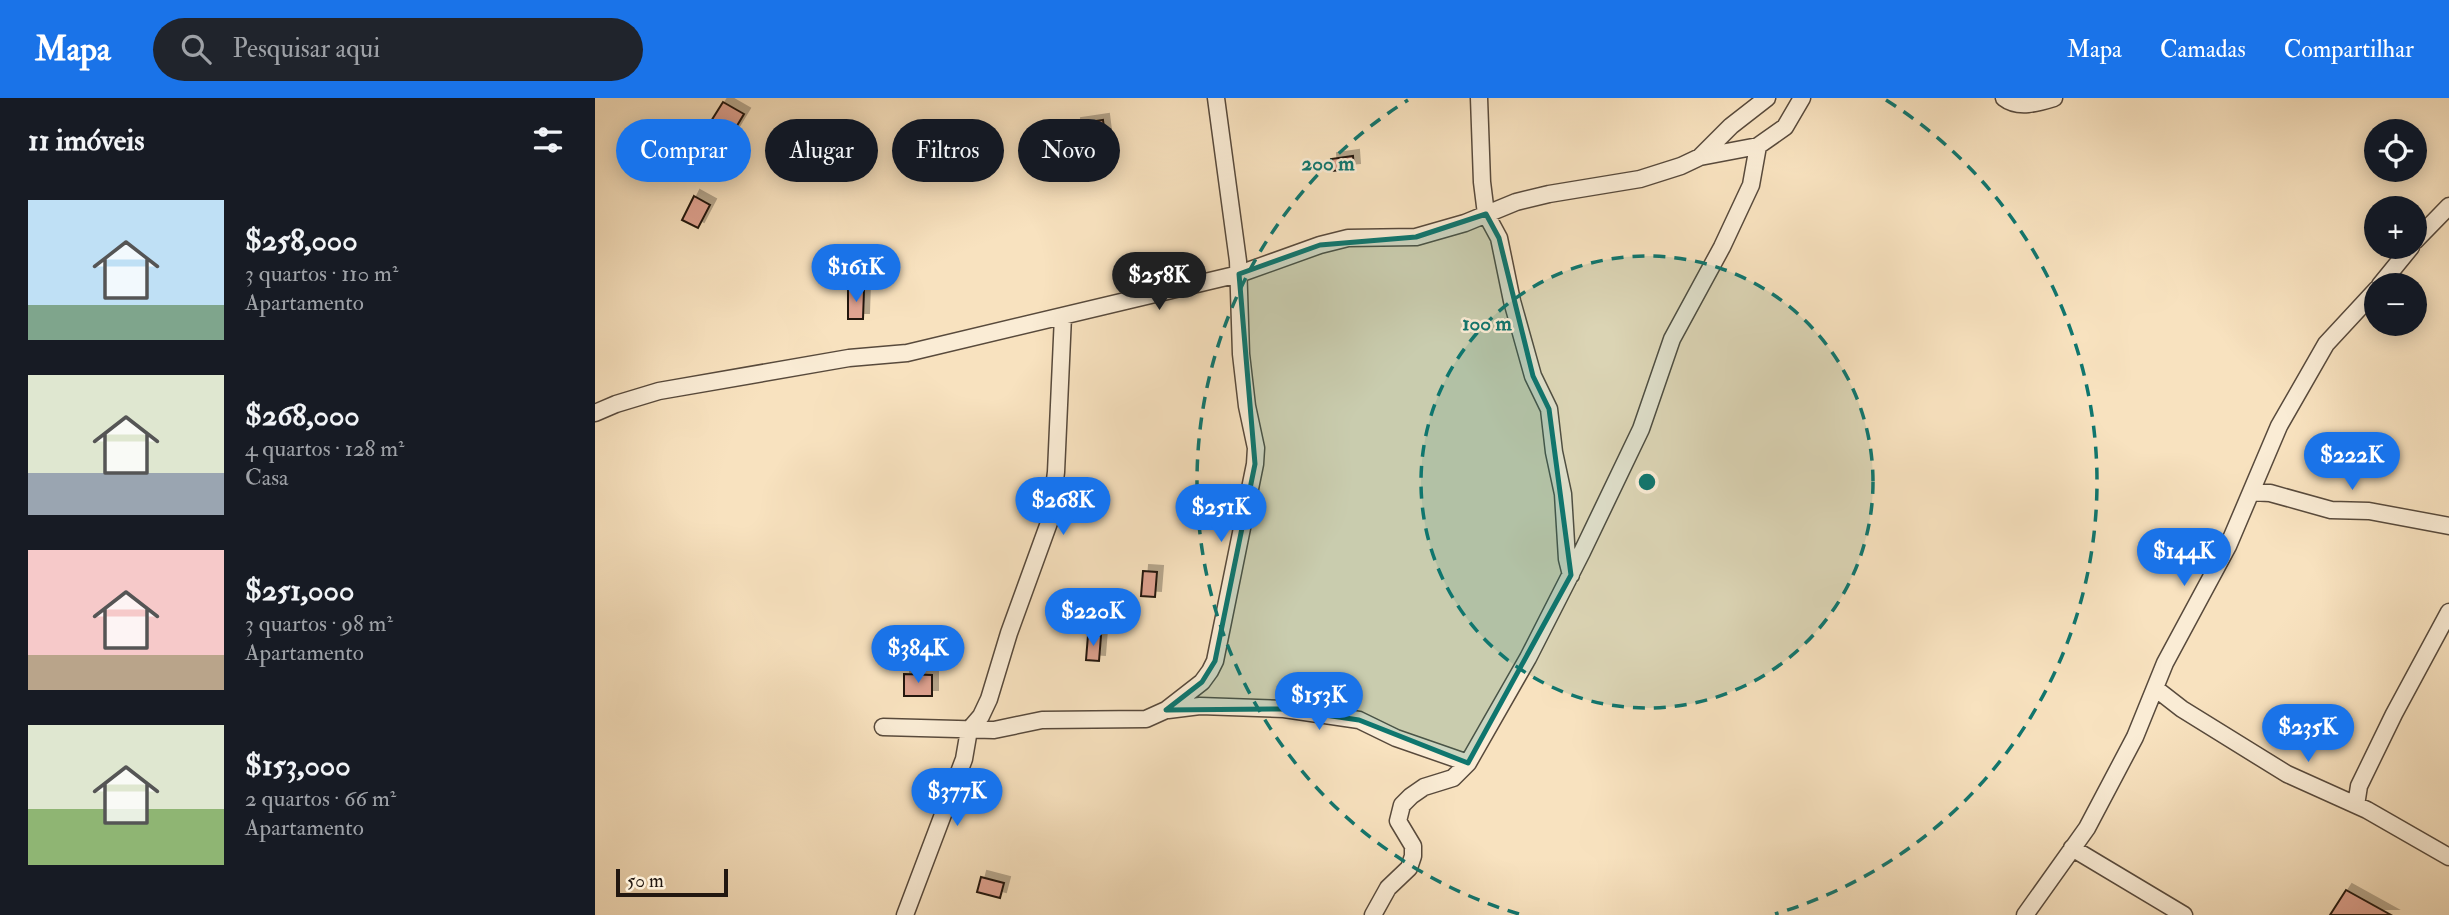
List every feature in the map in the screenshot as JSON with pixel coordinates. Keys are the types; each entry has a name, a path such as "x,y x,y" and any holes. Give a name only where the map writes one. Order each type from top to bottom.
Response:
{"street":[{"path":"883,727 994,730 1042,720 1146,719 1166,710 1202,682 1210,671 1215,661 1256,448 1247,406 1241,354 1239,274 1216,98"},
{"path":"1479,98 1482,183 1486,214 1499,238 1512,301 1533,376 1549,409 1563,494 1567,559 1571,575"},
{"path":"1700,157 1731,126 1767,98"},
{"path":"595,413 659,391 849,358 907,353 1239,274 1320,244 1348,238 1416,237 1454,227 1516,202 1640,179 1700,157 1759,146 1785,127 1802,98"},
{"path":"2004,98 2019,104 2054,98"},
{"path":"1373,915 1388,888 1409,868 1413,856 1413,846 1398,821 1402,805 1423,787 1453,778 1468,763 1528,658 1571,575 1641,429 1672,339 1722,247 1751,186 1759,146"},
{"path":"2427,229 2449,206"},
{"path":"2389,273 2400,259"},
{"path":"2025,915 2087,828 2135,737 2165,663 2228,546 2279,426 2326,344 2364,302"},
{"path":"905,915 964,759 969,730 981,716 989,699 1009,633 1050,520 1056,472 1063,316"},
{"path":"2251,492 2270,494 2331,510 2369,511 2449,526"},
{"path":"2356,805 2359,786 2449,612"},
{"path":"2155,688 2182,709 2287,774 2356,805 2449,858"},
{"path":"1166,710 1199,706 1284,709 1359,720 1396,737 1468,763"},
{"path":"2072,848 2184,915"}],"highlighted area":[{"path":"1486,214 1499,238 1533,376 1549,409 1571,575 1468,763 1359,720 1284,709 1166,710 1202,682 1215,661 1255,464 1239,274 1320,245 1416,237"}],"building":[{"path":"723,102 744,114 741,119 712,119"},
{"path":"1353,156 1354,169 1332,171 1331,159"},
{"path":"694,196 710,205 698,228 682,220"},
{"path":"848,289 864,290 863,319 848,319"},
{"path":"1143,571 1157,572 1155,597 1141,596"},
{"path":"1088,635 1101,636 1099,661 1086,660"},
{"path":"904,674 932,675 932,696 904,696"},
{"path":"981,877 1004,883 1000,898 977,892"},
{"path":"2346,890 2391,915 2330,915"}]}
